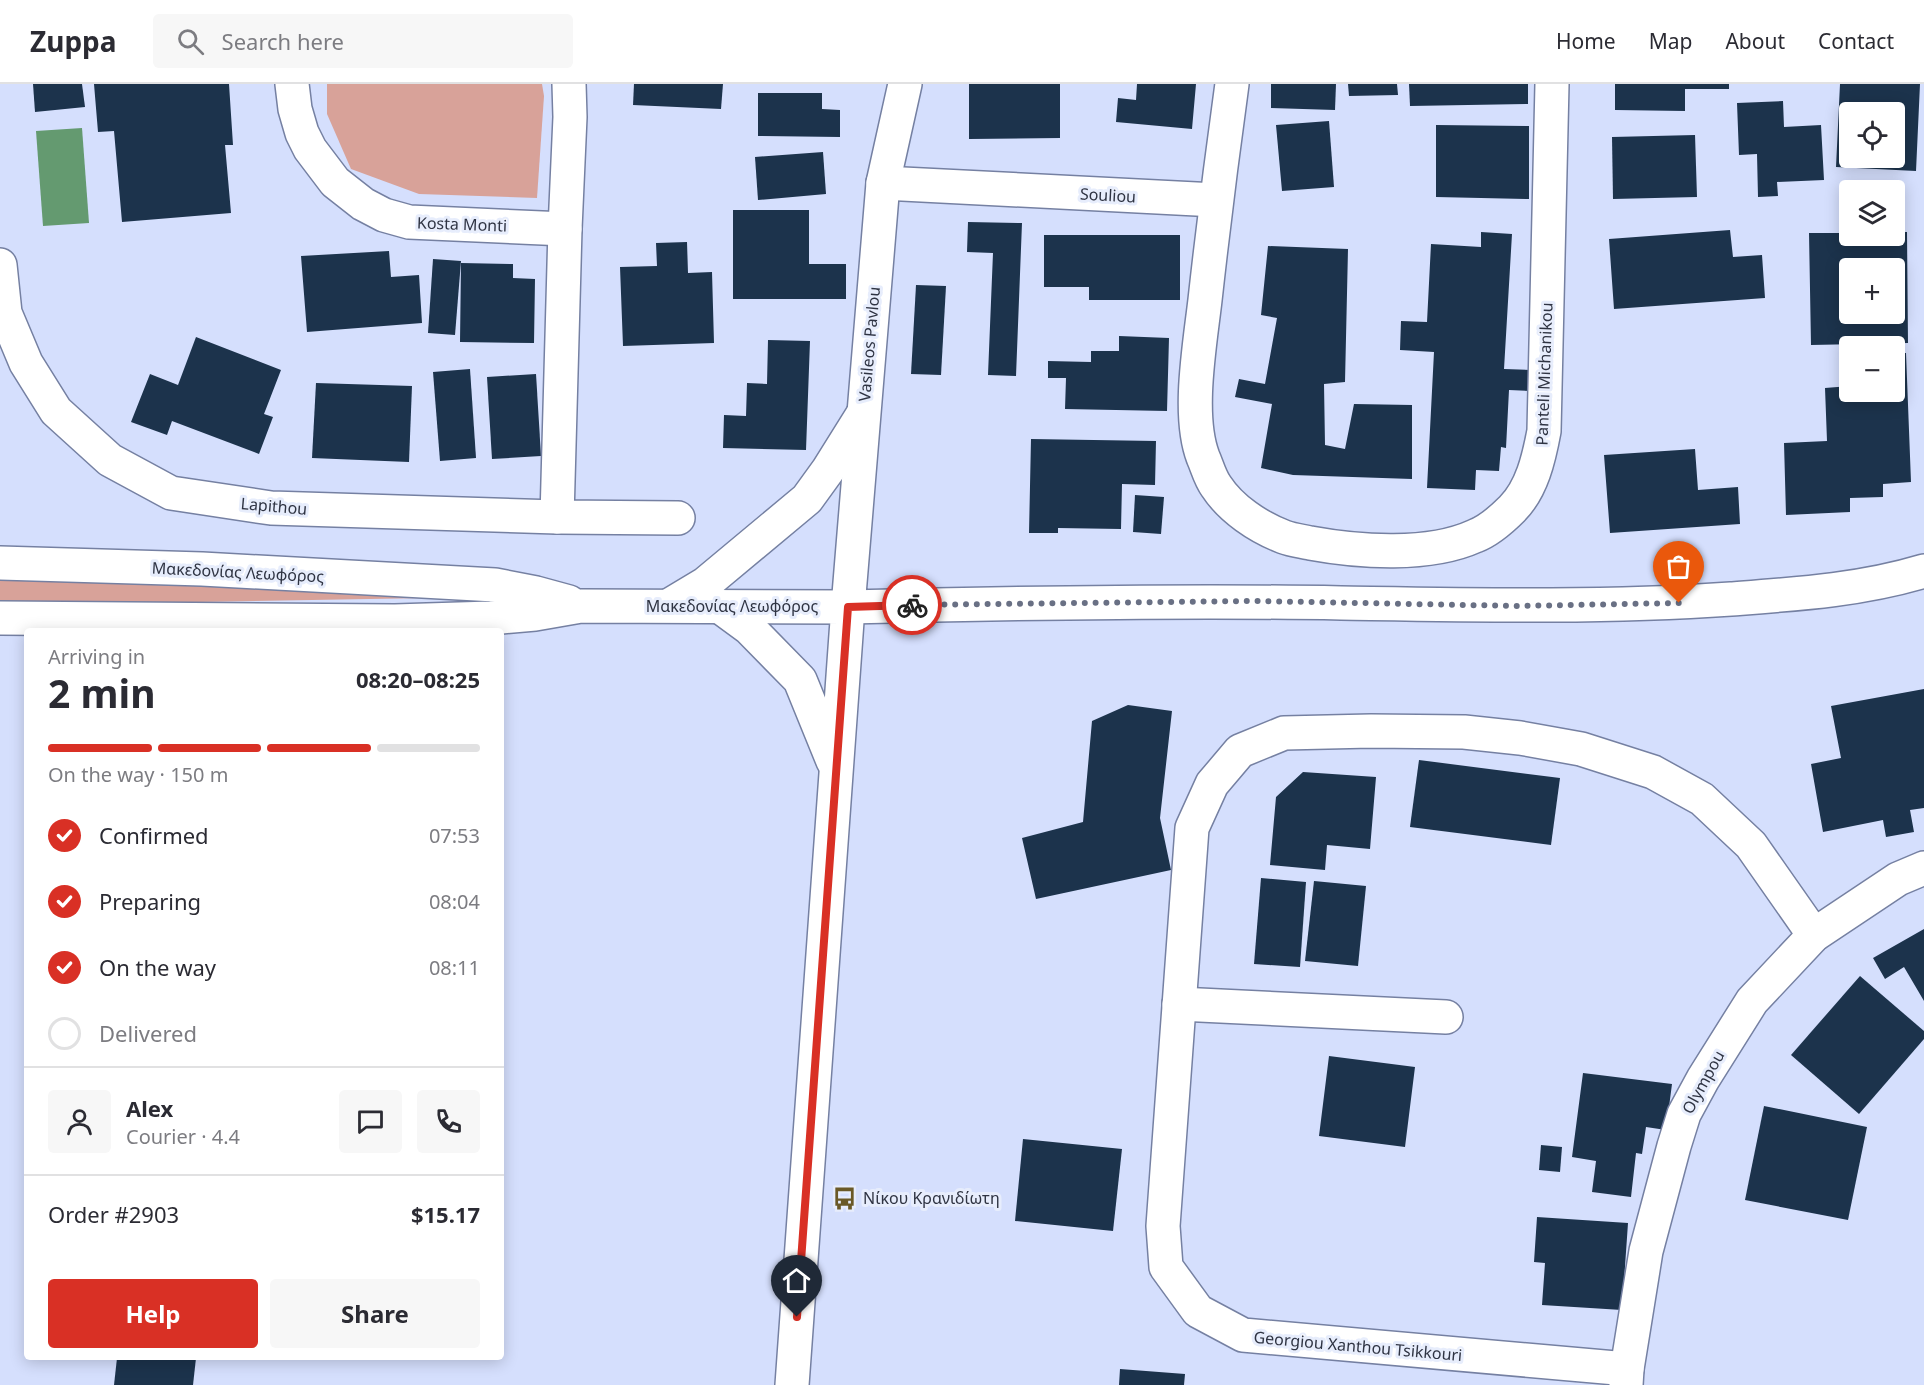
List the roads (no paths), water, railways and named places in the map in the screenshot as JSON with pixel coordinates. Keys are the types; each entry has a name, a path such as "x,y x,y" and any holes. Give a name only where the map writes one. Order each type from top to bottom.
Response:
{"street":[{"name":"Kosta Monti","path":"292,84 295,109 302,133 310,149 335,182 363,204 384,215 408,222 565,229"},
{"path":"557,517 570,117 569,84"},
{"name":"Vasileos Pavlou","path":"792,1385 848,607 883,183 905,84"},
{"path":"1216,200 1232,84"},
{"name":"Panteli Michanikou","path":"1216,200 1196,378 1197,422 1202,454 1215,485 1245,516 1286,538 1339,548 1396,549 1451,544 1477,536 1514,507 1528,486 1539,458 1544,431 1552,84"},
{"name":"Souliou","path":"883,183 1216,200"},
{"name":"Lapithou","path":"0,265 4,313 26,363 56,411 110,460 171,493 271,508 557,517 678,518"},
{"path":"670,605 705,584 807,499 863,414"},
{"name":"Μακεδονίας Λεωφόρος","path":"0,563 202,569 495,585 536,593 581,606"},
{"name":"Μακεδονίας Λεωφόρος","path":"0,618 395,621 491,618 535,614 581,606 670,605 848,607 1255,601 1518,606 1679,603 1821,593 1896,579 1924,571"},
{"path":"718,606 749,628 800,680 836,771"},
{"name":"Georgiou Xanthou Tsikkouri","path":"1626,1377 1243,1335 1198,1311 1166,1267 1162,1226 1192,828 1212,784 1240,751 1284,734 1371,731 1464,732 1520,738 1581,749 1653,772 1702,799 1751,845 1814,935"},
{"name":"Olympou","path":"1626,1377 1646,1251 1684,1114 1703,1079 1752,1001 1814,935 1898,879 1924,868"},
{"path":"1179,1004 1446,1017"}],"place":[{"name":"Νίκου Κρανιδίωτη","path":"845,1198"}]}
